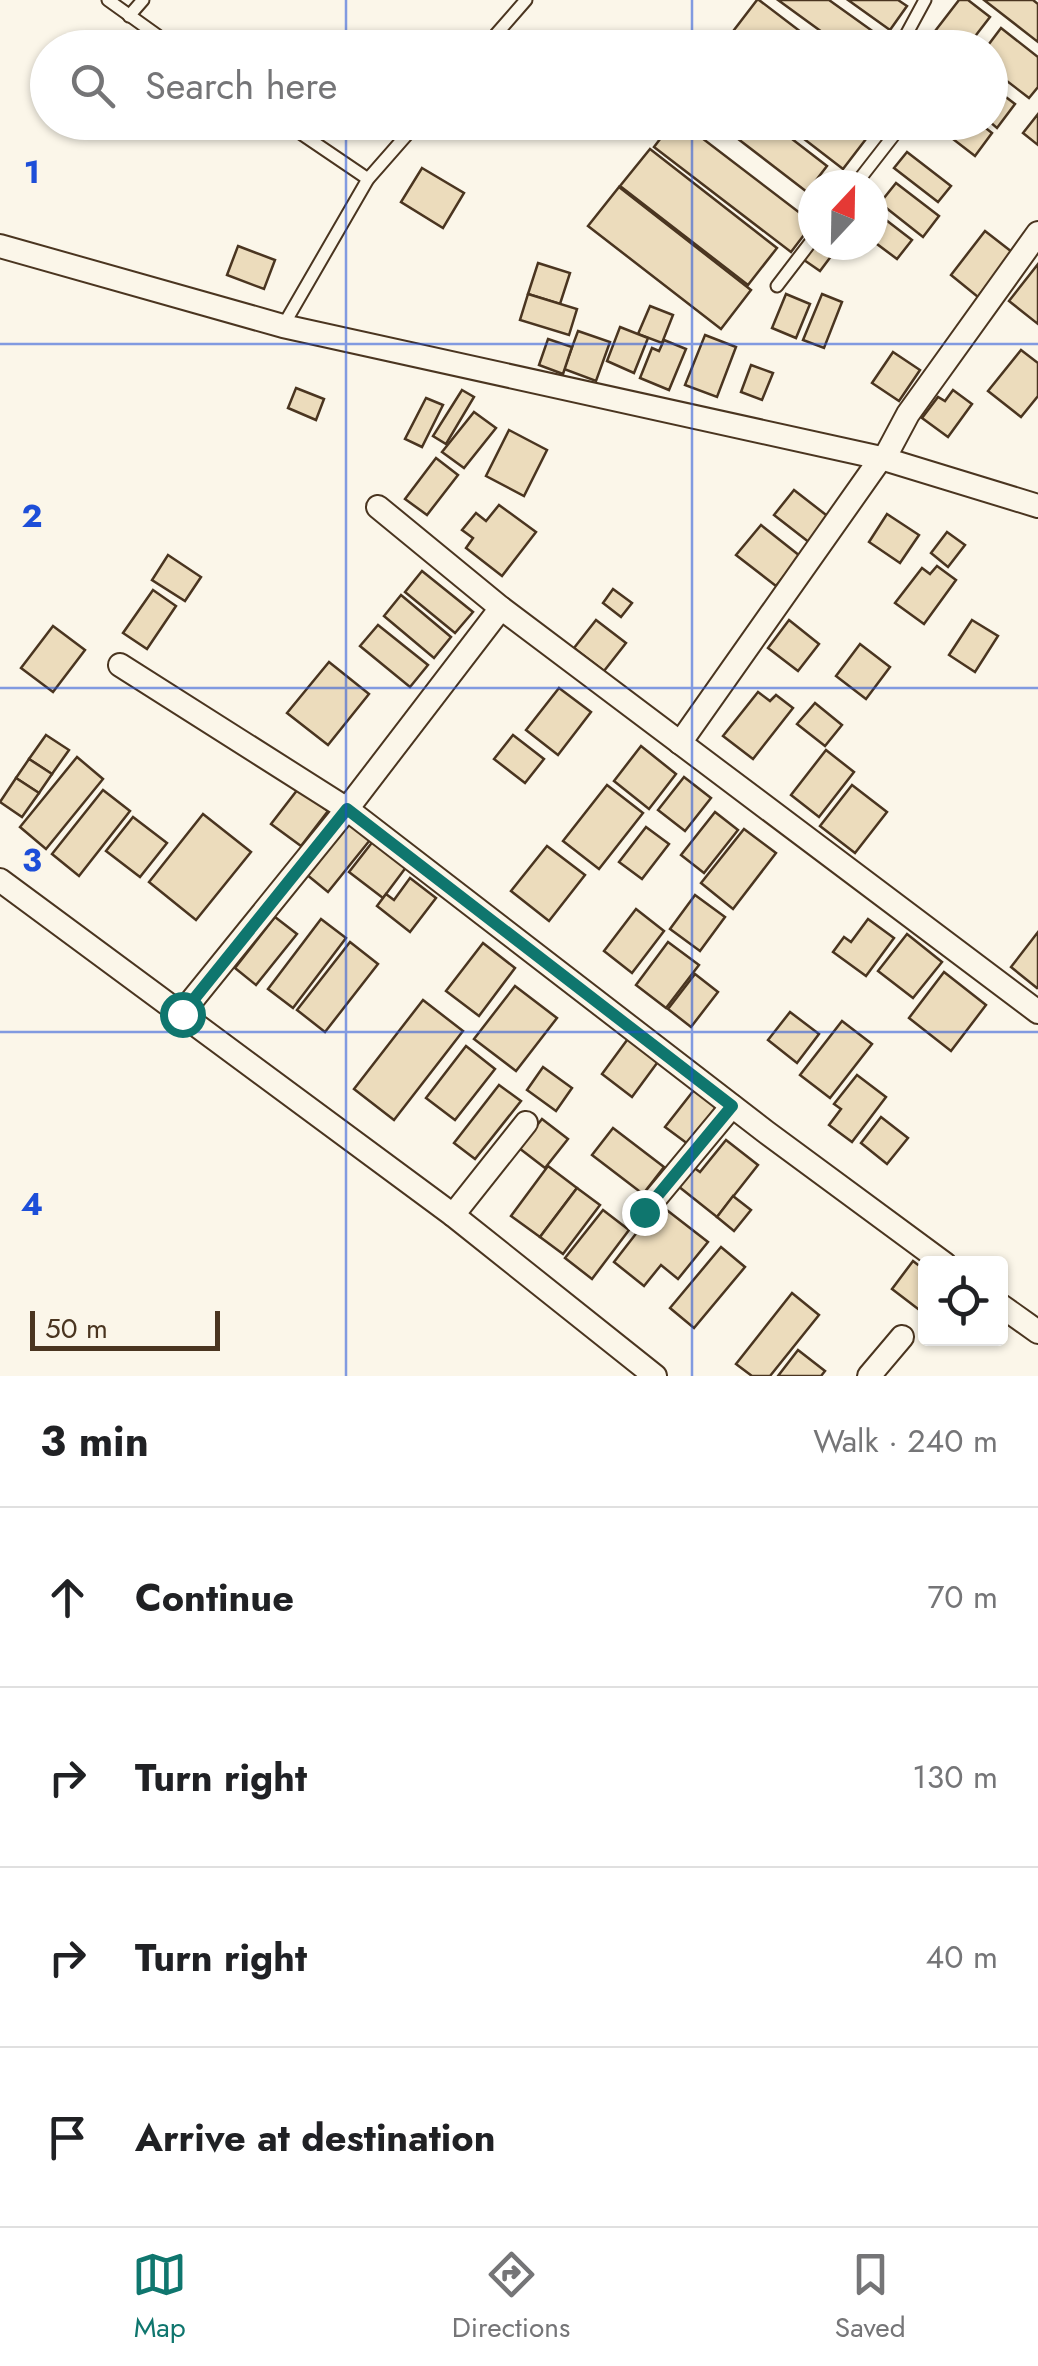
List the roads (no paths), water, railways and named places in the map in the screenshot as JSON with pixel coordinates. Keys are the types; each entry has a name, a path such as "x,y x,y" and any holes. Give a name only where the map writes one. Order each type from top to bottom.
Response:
{"street":[{"path":"680,743 1038,233"},
{"path":"0,246 283,326 882,458 1038,506"},
{"path":"378,506 501,608 1038,1012"},
{"path":"182,1014 347,809 501,608"},
{"path":"120,665 347,809 732,1106 934,1256"},
{"path":"0,880 453,1215 655,1376"},
{"path":"644,1212 732,1106"},
{"path":"453,1215 526,1122"},
{"path":"1008,1310 1038,1332"},
{"path":"870,1376 902,1337"}],"lane":[{"path":"108,0 149,30"},
{"path":"129,16 143,0"},
{"path":"500,30 526,0"},
{"path":"909,30 925,0"},
{"path":"310,140 368,180"},
{"path":"283,326 368,180 402,140"},
{"path":"867,170 890,140"},
{"path":"776,286 798,258"}]}
